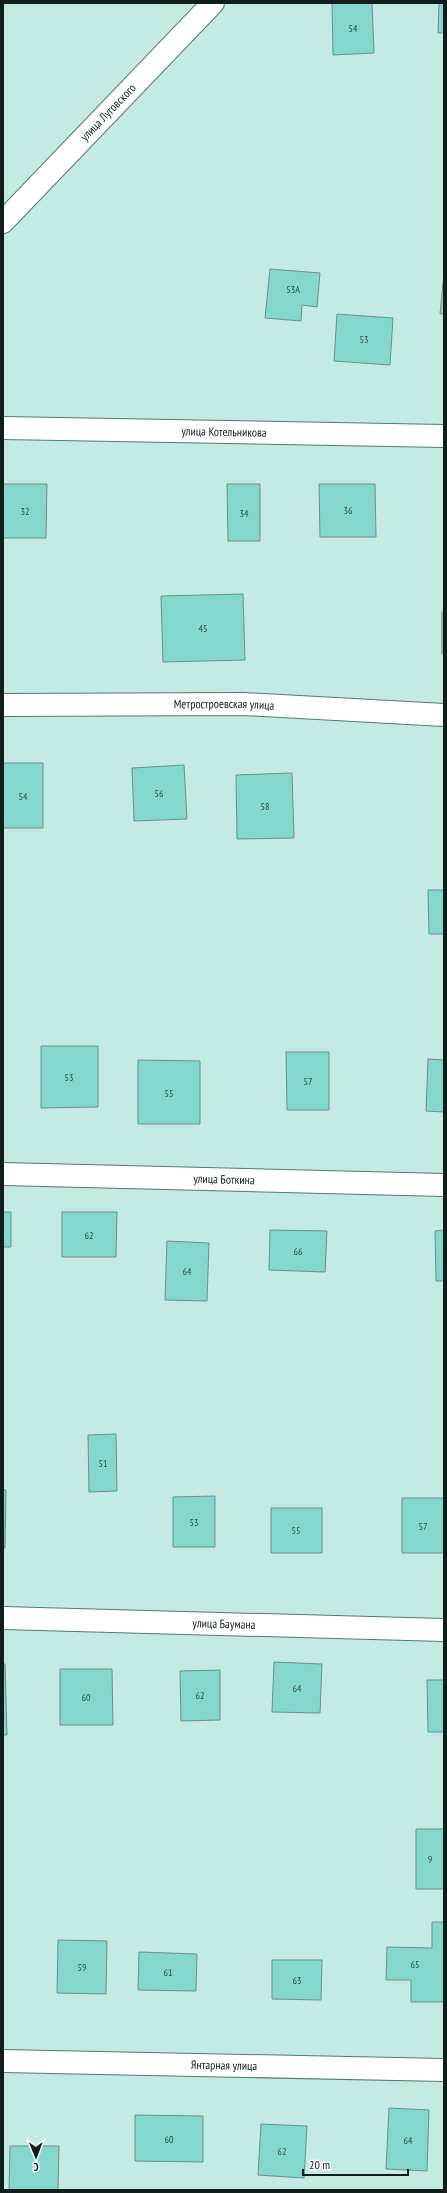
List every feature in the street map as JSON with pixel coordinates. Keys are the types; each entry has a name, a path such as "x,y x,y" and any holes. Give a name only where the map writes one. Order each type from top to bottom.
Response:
{"street":[{"name":"улица Луговского","path":"3,222 213,3"},
{"name":"улица Котельникова","path":"3,428 444,436"},
{"name":"Метростроевская улица","path":"3,705 243,704 444,715"},
{"name":"улица Боткина","path":"3,1174 444,1186"},
{"name":"улица Баумана","path":"3,1618 444,1630"},
{"name":"Янтарная улица","path":"3,2061 444,2070"}],"building":[{"path":"332,3 372,3 374,53 333,55"},
{"path":"439,3 444,3 444,33 438,33"},
{"path":"270,269 320,273 317,307 302,305 301,321 265,318"},
{"path":"444,273 444,314 440,314"},
{"path":"337,314 393,318 390,365 334,361"},
{"path":"3,484 47,484 46,538 3,538"},
{"path":"227,484 260,484 260,541 228,541"},
{"path":"319,484 375,484 376,537 320,537"},
{"path":"243,594 245,660 163,662 161,596"},
{"path":"442,612 444,612 444,654 442,654"},
{"path":"3,763 43,763 43,828 3,828"},
{"path":"184,765 187,819 134,821 132,768"},
{"path":"292,773 294,838 237,839 236,775"},
{"path":"428,890 444,890 444,934 429,934"},
{"path":"41,1046 98,1046 98,1107 41,1108"},
{"path":"286,1052 329,1052 329,1110 287,1110"},
{"path":"428,1059 444,1060 444,1112 426,1111"},
{"path":"138,1060 200,1061 200,1124 138,1124"},
{"path":"3,1212 11,1212 11,1247 3,1247"},
{"path":"62,1212 117,1212 116,1257 62,1257"},
{"path":"270,1230 327,1231 325,1272 269,1270"},
{"path":"444,1230 444,1281 436,1281 435,1231"},
{"path":"167,1241 209,1243 207,1301 165,1300"},
{"path":"116,1434 117,1491 89,1492 88,1435"},
{"path":"3,1489 6,1490 5,1548 3,1548"},
{"path":"215,1496 215,1547 173,1547 173,1497"},
{"path":"402,1498 444,1498 444,1553 402,1553"},
{"path":"271,1508 322,1508 322,1553 271,1553"},
{"path":"274,1662 322,1664 320,1713 272,1712"},
{"path":"3,1664 5,1664 7,1735 3,1735"},
{"path":"60,1669 112,1669 113,1725 60,1725"},
{"path":"220,1670 220,1720 181,1721 180,1671"},
{"path":"427,1680 444,1680 444,1732 428,1732"},
{"path":"416,1829 444,1829 444,1889 416,1889"},
{"path":"432,1922 444,1922 444,2002 411,2002 411,1980 386,1980 387,1947 432,1948"},
{"path":"58,1940 107,1941 106,1994 57,1993"},
{"path":"139,1952 197,1954 196,1991 138,1990"},
{"path":"272,1960 322,1960 321,2000 272,1999"},
{"path":"389,2108 429,2110 427,2171 386,2169"},
{"path":"135,2115 203,2116 203,2162 135,2161"},
{"path":"261,2124 307,2126 304,2178 258,2175"},
{"path":"10,2146 59,2146 58,2190 9,2190"}]}
